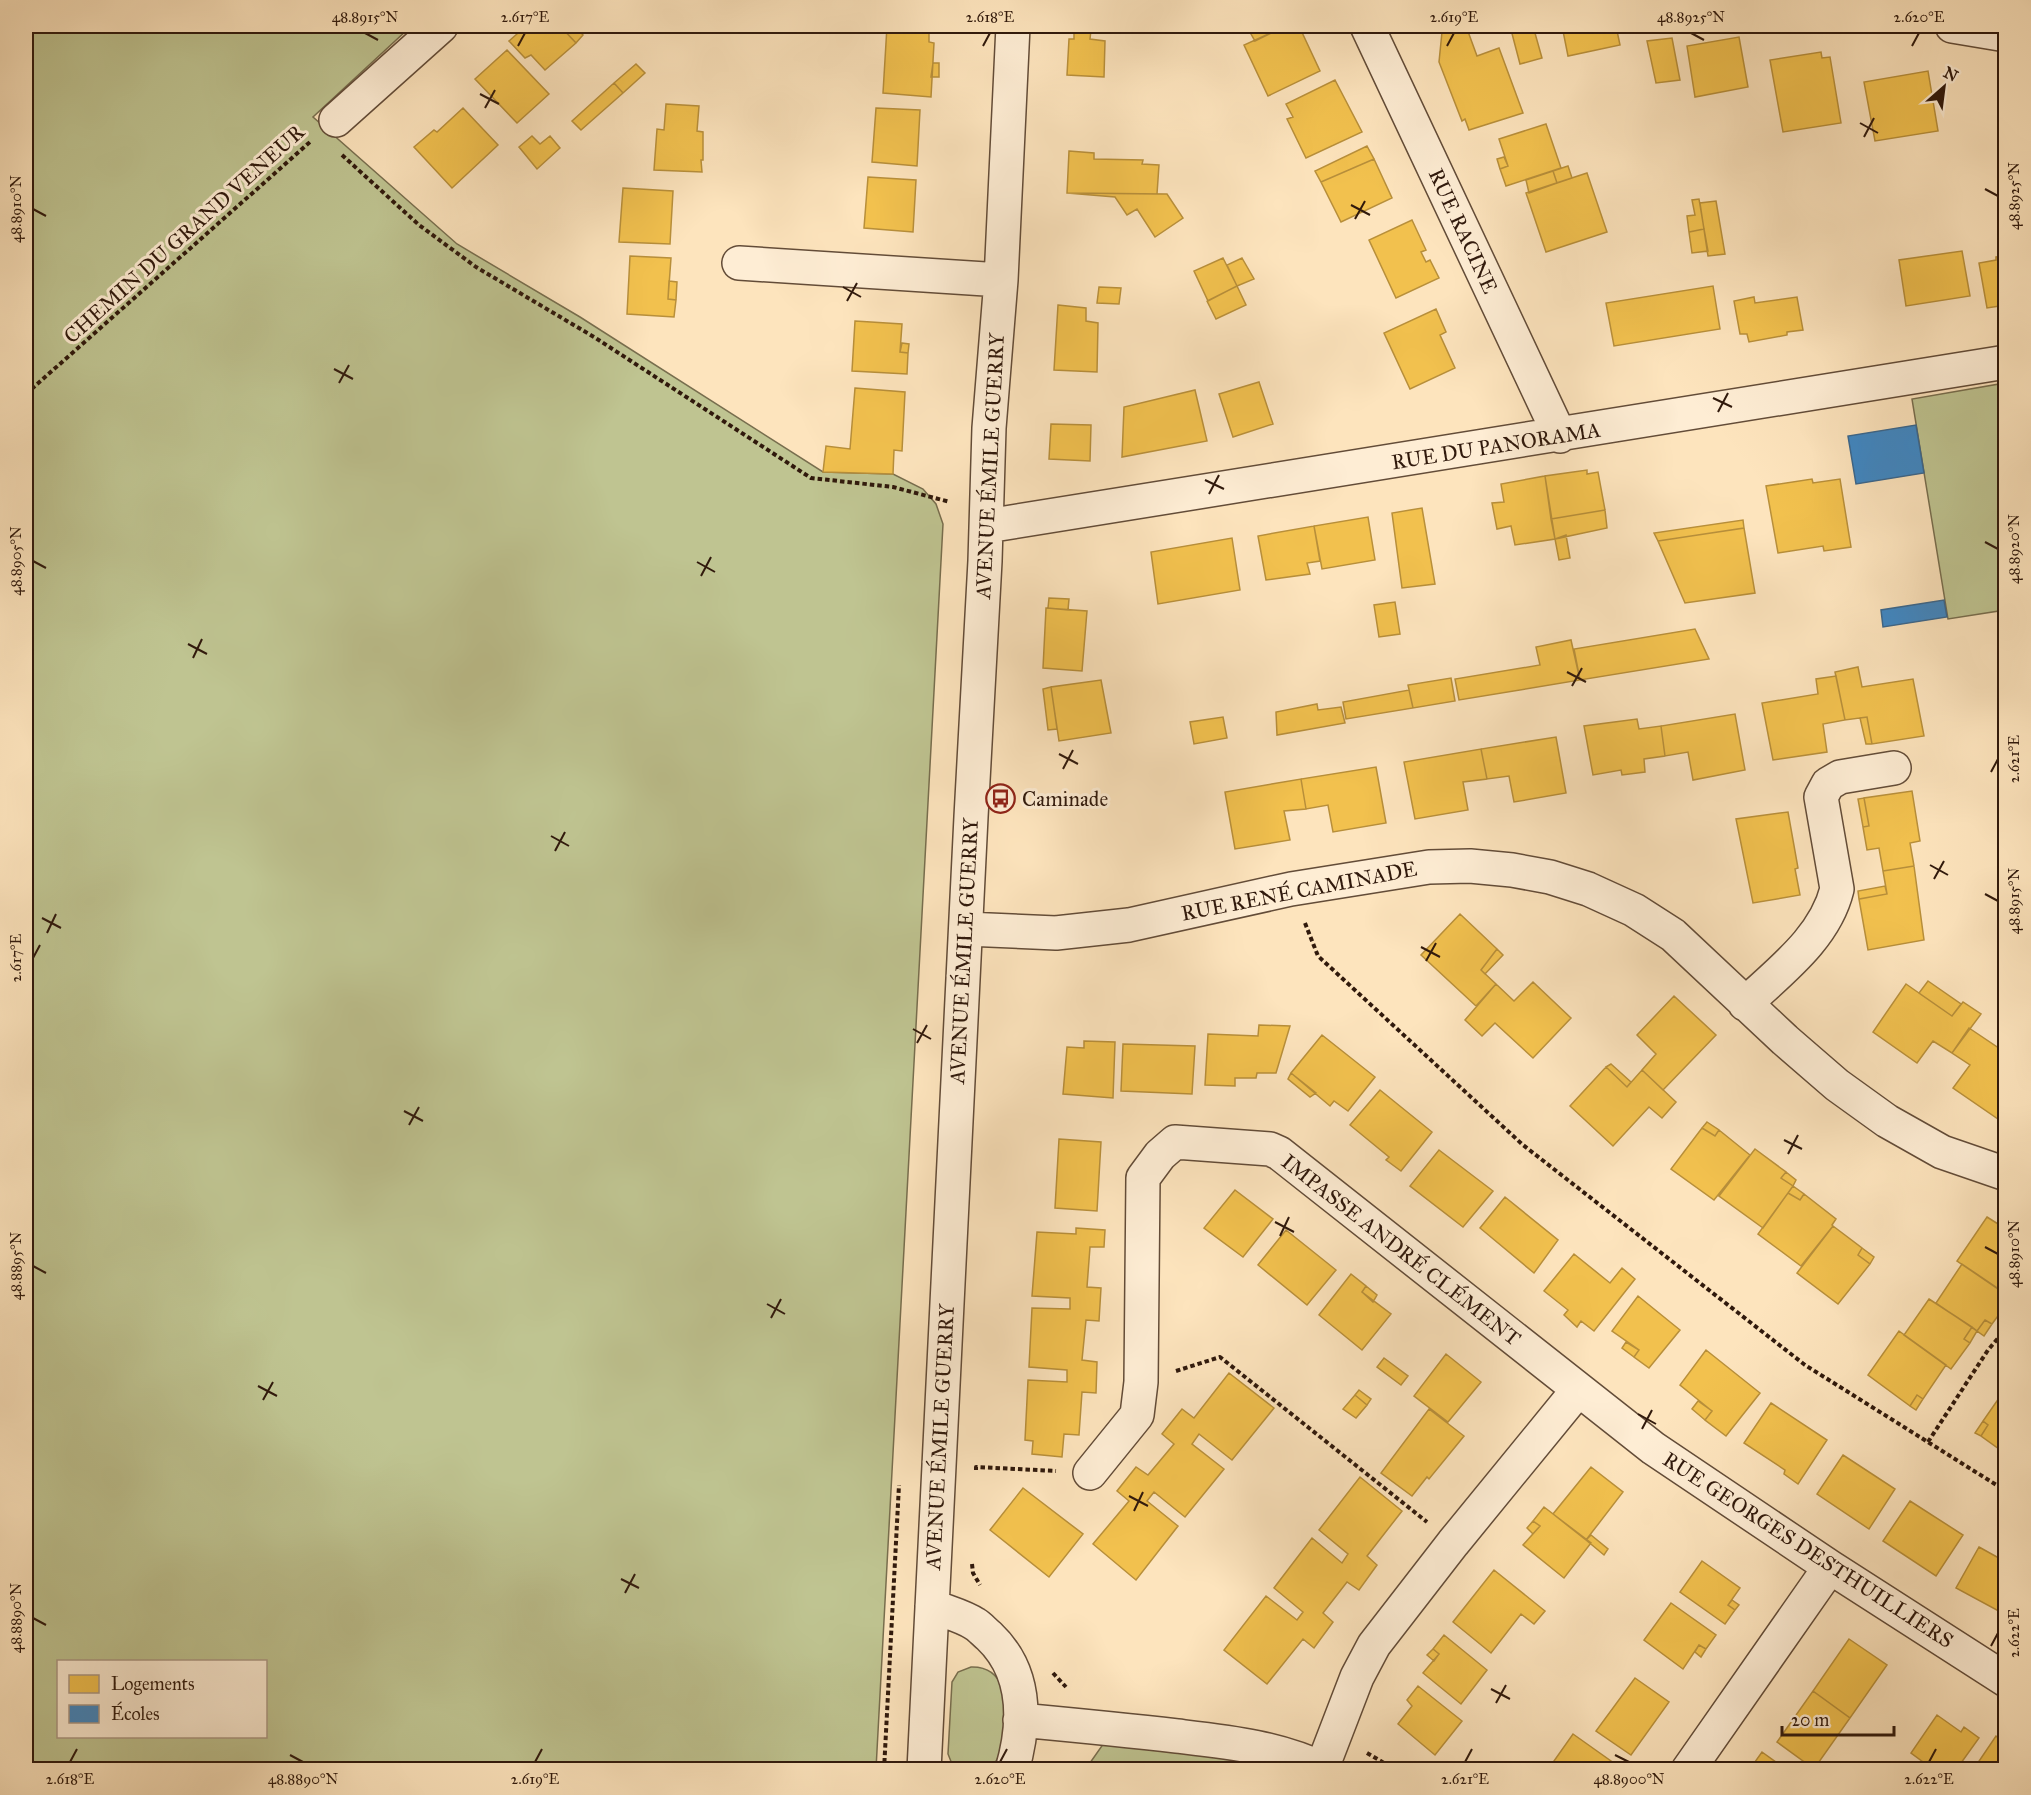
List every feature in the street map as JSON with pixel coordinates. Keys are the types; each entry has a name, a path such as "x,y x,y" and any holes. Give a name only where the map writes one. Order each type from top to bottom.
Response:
{"street":[{"path":"327,127 441,26"},
{"name":"AVENUE ÉMILE GUERRY","path":"924,1770 987,526 989,428 1001,280 1013,26"},
{"name":"RUE RACINE","path":"1367,26 1560,436"},
{"path":"1952,26 2006,35"},
{"path":"739,263 1001,280"},
{"name":"RUE DU PANORAMA","path":"987,526 1560,436 2006,362"},
{"path":"1745,1004 1811,939 1834,903 1837,889 1821,797 1828,784 1840,777 1894,768"},
{"name":"RUE RENÉ CAMINADE","path":"966,929 1056,933 1129,925 1291,889 1429,867 1470,866 1550,877 1588,889 1634,910 1673,935 1745,1004 1837,1085 1887,1121 1942,1152 2006,1174"},
{"name":"IMPASSE ANDRÉ CLÉMENT","path":"1090,1473 1137,1415 1141,1382 1143,1178 1160,1155 1175,1142 1270,1149 1279,1153 1578,1390"},
{"path":"1020,1720 1119,1729 1253,1746 1290,1755 1323,1769 1366,1656 1453,1542 1578,1390"},
{"name":"RUE GEORGES DESTHUILLIERS","path":"1578,1390 1653,1448 1830,1567 2006,1680"},
{"path":"1688,1770 1830,1567"},
{"path":"932,1606 975,1624 998,1645 1014,1671 1020,1695 1020,1720 1019,1746 1012,1770"}],"path":[{"name":"CHEMIN DU GRAND VENEUR","path":"26,394 327,127"},
{"path":"327,127 419,225 476,267 594,337 811,478 893,487 950,502"},
{"path":"1291,889 1318,956 1523,1145 1805,1365 2006,1491"},
{"path":"1928,1442 1988,1350 2006,1329"},
{"path":"1141,1382 1220,1357 1453,1542"},
{"path":"975,1478 976,1467 1090,1473"},
{"path":"898,1504 937,1507"}],"green space":[{"path":"26,26 404,26 408,29 313,117 457,244 580,317 823,472 893,474 923,489 936,504 943,524 876,1769 26,1770"},
{"path":"2005,383 2005,610 1948,619 1912,399"},
{"path":"971,1667 983,1668 992,1673 998,1680 1005,1699 1005,1721 1000,1753 992,1766 981,1770 959,1769 952,1764 948,1754 952,1682 958,1672"},
{"path":"1106,1740 1240,1760 1272,1769 1085,1770"}],"building: Logements":[{"path":"526,26 560,26 576,43 545,70 531,55 525,58 509,41"},
{"path":"560,26 575,26 583,35 576,43"},
{"path":"887,26 929,27 929,42 934,43 931,97 883,93"},
{"path":"1286,26 1255,41 1247,27"},
{"path":"1286,26 1299,26 1320,71 1268,96 1244,45"},
{"path":"1458,26 1466,26 1477,56 1499,48 1523,113 1469,130 1465,119 1462,121 1439,62 1442,32"},
{"path":"1510,26 1533,26 1542,58 1520,64"},
{"path":"1562,26 1616,26 1620,45 1568,56"},
{"path":"1074,29 1091,30 1090,39 1105,41 1104,77 1067,75 1069,39 1074,39"},
{"path":"1739,37 1748,87 1695,97 1687,46"},
{"path":"1672,38 1680,80 1656,83 1647,41"},
{"path":"507,50 549,94 517,123 475,79"},
{"path":"1821,52 1822,58 1830,57 1841,123 1783,132 1770,60"},
{"path":"933,63 939,63 939,77 931,77"},
{"path":"636,64 645,73 623,93 614,83"},
{"path":"1928,71 1938,131 1875,141 1864,82"},
{"path":"1335,80 1362,132 1306,158 1287,119 1293,117 1286,104"},
{"path":"614,83 623,93 581,130 572,121"},
{"path":"666,104 699,106 697,131 703,132 702,172 654,170 657,129 664,130"},
{"path":"463,108 498,145 452,188 414,147 434,130 437,132"},
{"path":"876,108 920,110 917,166 872,162"},
{"path":"1546,124 1561,168 1506,186 1500,169 1508,166 1499,139"},
{"path":"532,136 540,144 550,136 560,148 537,169 519,147"},
{"path":"1367,146 1374,159 1321,182 1315,171"},
{"path":"1069,151 1094,153 1094,159 1143,160 1142,164 1159,165 1157,194 1067,193"},
{"path":"1504,157 1508,166 1500,169 1497,159"},
{"path":"1374,159 1392,198 1341,222 1321,182"},
{"path":"1568,166 1572,178 1557,183 1553,171"},
{"path":"1553,171 1557,183 1529,193 1526,180"},
{"path":"1587,173 1607,232 1546,252 1526,193"},
{"path":"868,177 916,180 913,232 864,228"},
{"path":"623,188 673,191 670,244 619,242"},
{"path":"1067,193 1167,194 1183,218 1155,237 1137,209 1127,215 1115,197"},
{"path":"1699,199 1704,229 1689,232 1687,216 1695,215 1692,200"},
{"path":"1716,201 1725,254 1708,256 1700,203"},
{"path":"1412,220 1426,250 1421,252 1426,262 1430,260 1439,278 1396,298 1369,240"},
{"path":"1704,229 1708,251 1692,253 1689,232"},
{"path":"1962,251 1970,296 1906,306 1899,260"},
{"path":"630,256 671,258 668,299 676,300 674,317 627,314"},
{"path":"2006,256 2006,305 1987,308 1979,263"},
{"path":"1223,258 1237,286 1208,301 1194,271"},
{"path":"1242,258 1254,279 1237,286 1227,265"},
{"path":"669,281 677,282 676,300 668,299"},
{"path":"1237,286 1246,305 1216,319 1207,301"},
{"path":"1713,286 1720,329 1614,346 1606,303"},
{"path":"1099,287 1121,288 1119,304 1097,303"},
{"path":"1754,297 1755,303 1797,297 1803,330 1749,342 1747,334 1740,334 1734,301"},
{"path":"1058,305 1086,308 1086,321 1098,323 1097,372 1054,370"},
{"path":"1436,309 1446,332 1440,335 1455,368 1410,389 1384,333"},
{"path":"855,321 902,324 900,352 908,353 907,374 852,371"},
{"path":"902,343 909,344 908,353 900,352"},
{"path":"1259,382 1273,424 1233,437 1219,394"},
{"path":"855,388 905,392 902,451 894,450 893,474 823,472 826,446 850,449"},
{"path":"1195,390 1207,441 1122,457 1124,407"},
{"path":"1051,424 1091,425 1090,461 1049,459"},
{"path":"1587,470 1587,474 1598,472 1605,510 1551,519 1545,476"},
{"path":"1545,476 1555,539 1515,545 1511,526 1497,529 1492,503 1504,502 1501,484"},
{"path":"1812,479 1813,483 1840,479 1851,547 1824,551 1823,546 1778,553 1766,486"},
{"path":"1422,508 1435,584 1402,588 1392,513"},
{"path":"1605,510 1607,528 1555,539 1551,519"},
{"path":"1368,517 1375,560 1322,569 1314,526"},
{"path":"1743,520 1744,528 1658,541 1654,533"},
{"path":"1314,526 1320,561 1307,563 1310,574 1266,580 1258,536"},
{"path":"1744,528 1755,593 1685,603 1658,541"},
{"path":"1566,535 1570,558 1559,560 1555,539"},
{"path":"1232,538 1240,590 1158,604 1151,552"},
{"path":"1049,598 1069,599 1068,610 1048,608"},
{"path":"1395,602 1400,634 1379,637 1374,605"},
{"path":"1046,608 1087,611 1082,671 1043,668"},
{"path":"1695,629 1709,659 1580,680 1574,649"},
{"path":"1571,640 1580,680 1459,700 1455,679 1540,665 1536,647"},
{"path":"1858,667 1862,687 1913,679 1924,736 1872,744 1867,717 1845,720 1835,672"},
{"path":"1836,676 1845,720 1823,724 1827,752 1773,760 1762,703 1818,694 1816,679"},
{"path":"1451,678 1455,701 1413,708 1408,685"},
{"path":"1101,680 1111,733 1059,741 1051,687"},
{"path":"1051,687 1057,729 1048,730 1043,689"},
{"path":"1409,690 1413,708 1346,719 1343,702"},
{"path":"1317,704 1318,710 1341,707 1345,723 1277,735 1276,712"},
{"path":"1735,714 1745,770 1693,780 1688,752 1665,756 1661,726"},
{"path":"1223,717 1227,738 1194,744 1190,722"},
{"path":"1867,717 1872,744 1866,744 1860,718"},
{"path":"1637,719 1639,729 1661,726 1665,756 1644,759 1645,772 1622,775 1621,770 1593,775 1584,726"},
{"path":"1556,737 1566,793 1514,802 1509,776 1487,779 1481,749"},
{"path":"1481,749 1487,779 1463,782 1468,810 1415,819 1404,762"},
{"path":"1376,767 1386,823 1333,832 1328,805 1306,809 1301,779"},
{"path":"1301,779 1306,809 1284,811 1290,840 1235,849 1225,792"},
{"path":"1912,791 1920,841 1910,843 1914,866 1883,871 1879,848 1867,850 1863,827 1869,826 1864,798"},
{"path":"1864,798 1869,826 1863,827 1858,799"},
{"path":"1788,812 1798,868 1795,869 1800,895 1753,903 1736,819"},
{"path":"1914,866 1924,940 1868,950 1859,899 1887,894 1883,871"},
{"path":"1885,886 1887,894 1859,899 1858,891"},
{"path":"1460,914 1497,949 1481,970 1496,984 1476,1006 1421,955"},
{"path":"1497,949 1503,955 1485,974 1481,970"},
{"path":"1928,981 1961,1004 1952,1016 1919,993"},
{"path":"1533,982 1571,1018 1533,1058 1495,1023 1482,1036 1465,1020 1496,984 1514,1001"},
{"path":"1906,984 1952,1016 1963,1002 1981,1014 1952,1053 1933,1041 1917,1063 1873,1032"},
{"path":"1674,996 1716,1035 1663,1090 1642,1070 1656,1054 1637,1035"},
{"path":"1259,1025 1290,1026 1276,1073 1257,1073 1256,1078 1235,1078 1235,1086 1205,1085 1208,1034 1258,1036"},
{"path":"1969,1028 2006,1053 2006,1109 1998,1119 1953,1088 1970,1065 1952,1053"},
{"path":"1322,1035 1375,1077 1348,1111 1334,1101 1330,1106 1291,1073"},
{"path":"1084,1041 1115,1042 1113,1098 1063,1094 1067,1047 1084,1048"},
{"path":"1123,1044 1195,1046 1192,1094 1121,1091"},
{"path":"1611,1064 1631,1082 1627,1087 1606,1067"},
{"path":"1606,1067 1627,1087 1642,1070 1676,1102 1662,1118 1649,1107 1613,1146 1570,1106"},
{"path":"1291,1073 1316,1093 1310,1097 1288,1079"},
{"path":"1380,1090 1432,1132 1401,1171 1386,1160 1389,1157 1350,1125"},
{"path":"1707,1122 1719,1130 1715,1136 1702,1128"},
{"path":"1702,1128 1715,1136 1719,1130 1750,1155 1714,1200 1671,1169"},
{"path":"1059,1139 1101,1142 1097,1211 1055,1208"},
{"path":"1755,1149 1786,1172 1781,1178 1793,1186 1763,1228 1719,1196"},
{"path":"1439,1150 1493,1191 1463,1227 1410,1186"},
{"path":"1786,1172 1796,1180 1793,1186 1781,1178"},
{"path":"1793,1186 1804,1194 1800,1200 1788,1193"},
{"path":"1235,1190 1273,1219 1243,1257 1204,1228"},
{"path":"1788,1193 1800,1200 1804,1194 1836,1219 1801,1266 1758,1234"},
{"path":"1505,1197 1558,1240 1534,1273 1480,1228"},
{"path":"1987,1217 2006,1229 2004,1293 1957,1261"},
{"path":"1833,1226 1862,1248 1858,1255 1870,1264 1838,1304 1797,1273"},
{"path":"1076,1228 1105,1230 1104,1247 1090,1247 1087,1287 1101,1288 1099,1321 1086,1320 1082,1360 1097,1362 1096,1393 1082,1392 1079,1435 1064,1434 1062,1457 1032,1454 1033,1441 1025,1440 1028,1380 1067,1382 1067,1370 1029,1367 1032,1308 1070,1309 1070,1298 1032,1296 1037,1232 1076,1234"},
{"path":"1286,1230 1336,1270 1307,1305 1258,1265"},
{"path":"1862,1248 1874,1257 1870,1264 1858,1255"},
{"path":"1574,1254 1610,1283 1622,1268 1635,1279 1594,1331 1581,1321 1577,1327 1564,1315 1568,1310 1544,1291"},
{"path":"1962,1264 2006,1294 2006,1305 1992,1324 1985,1320 1977,1331 1936,1303"},
{"path":"1351,1274 1366,1286 1362,1292 1391,1314 1362,1350 1319,1315"},
{"path":"1366,1286 1377,1295 1373,1302 1362,1292"},
{"path":"1638,1296 1680,1330 1649,1368 1634,1357 1639,1350 1612,1331"},
{"path":"1929,1299 1972,1327 1964,1339 1970,1343 1951,1369 1904,1335"},
{"path":"1985,1320 1992,1324 1984,1336 1977,1331"},
{"path":"1972,1327 1977,1331 1970,1343 1964,1339"},
{"path":"1899,1331 1946,1365 1923,1399 1917,1395 1910,1406 1868,1375"},
{"path":"1626,1342 1639,1350 1634,1357 1622,1348"},
{"path":"1706,1350 1760,1393 1726,1436 1705,1420 1712,1411 1680,1385"},
{"path":"1446,1354 1481,1382 1448,1422 1414,1396"},
{"path":"1384,1358 1408,1376 1401,1385 1377,1367"},
{"path":"1229,1373 1274,1408 1232,1460 1199,1434 1192,1444 1224,1469 1185,1517 1154,1492 1147,1501 1178,1526 1136,1580 1093,1544 1129,1501 1117,1491 1136,1467 1148,1475 1174,1444 1162,1434 1182,1409 1194,1418"},
{"path":"2006,1388 2006,1454 1981,1436 1988,1425 1983,1421"},
{"path":"1359,1390 1371,1399 1367,1405 1355,1395"},
{"path":"1355,1395 1367,1405 1356,1418 1343,1409"},
{"path":"1917,1395 1923,1399 1916,1410 1910,1406"},
{"path":"1698,1401 1712,1411 1705,1420 1692,1409"},
{"path":"1771,1403 1827,1440 1798,1484 1784,1474 1785,1470 1744,1443"},
{"path":"1429,1409 1464,1436 1412,1496 1381,1473"},
{"path":"1983,1421 1988,1425 1981,1436 1975,1433"},
{"path":"1843,1455 1895,1489 1869,1529 1817,1494"},
{"path":"1591,1467 1623,1492 1586,1540 1553,1514"},
{"path":"1360,1477 1402,1511 1367,1556 1377,1565 1359,1590 1347,1582 1323,1613 1333,1622 1314,1648 1303,1639 1267,1684 1224,1650 1266,1596 1297,1620 1303,1612 1274,1588 1312,1538 1342,1563 1348,1554 1319,1530"},
{"path":"1023,1488 1083,1534 1049,1577 990,1530"},
{"path":"1910,1501 1963,1535 1936,1576 1883,1541"},
{"path":"1544,1507 1591,1543 1564,1578 1523,1545 1540,1526 1533,1521"},
{"path":"1533,1521 1540,1526 1533,1534 1527,1528"},
{"path":"1591,1535 1608,1549 1604,1555 1586,1540"},
{"path":"1979,1547 2006,1562 2006,1615 1956,1588"},
{"path":"1702,1561 1740,1588 1728,1605 1735,1610 1725,1624 1680,1592"},
{"path":"1494,1570 1545,1611 1534,1624 1521,1614 1491,1653 1453,1622"},
{"path":"1732,1600 1739,1605 1735,1610 1728,1605"},
{"path":"1671,1603 1716,1635 1706,1649 1699,1645 1683,1669 1644,1640"},
{"path":"1444,1635 1487,1670 1461,1704 1423,1673 1439,1654 1433,1649"},
{"path":"1849,1639 1887,1665 1850,1718 1813,1691"},
{"path":"1699,1645 1706,1649 1701,1657 1695,1652"},
{"path":"1433,1649 1439,1654 1434,1661 1427,1655"},
{"path":"1635,1678 1669,1702 1631,1755 1596,1731"},
{"path":"1418,1686 1462,1721 1435,1755 1398,1724 1412,1706 1407,1700"},
{"path":"1813,1691 1850,1718 1814,1769 1777,1742"},
{"path":"1937,1715 1961,1732 1964,1727 1979,1738 1956,1770 1934,1770 1911,1753"},
{"path":"1573,1734 1618,1766 1616,1770 1552,1770 1549,1768"},
{"path":"1996,1736 2006,1743 2006,1770 1973,1770"},
{"path":"1762,1752 1787,1770 1757,1770 1752,1766"}],"building: Écoles":[{"path":"1916,425 1924,473 1856,484 1848,436"},
{"path":"1944,600 1947,617 1883,627 1881,610"}],"place":[{"name":"Caminade","path":"1001,799"}]}
